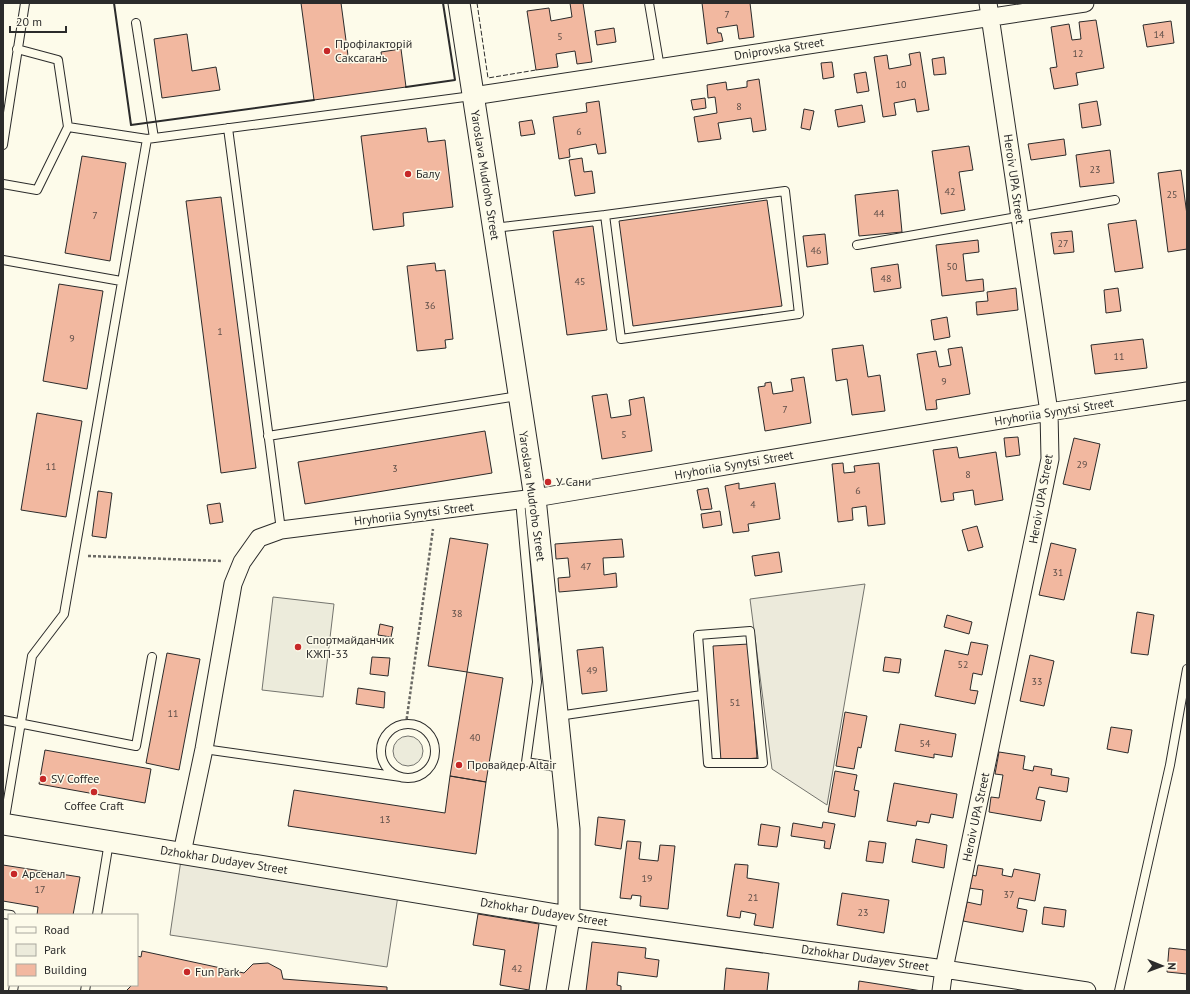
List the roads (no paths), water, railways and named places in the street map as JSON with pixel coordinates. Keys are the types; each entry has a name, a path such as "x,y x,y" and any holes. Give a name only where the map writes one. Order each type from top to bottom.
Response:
{"street":[{"name":"Yaroslava Mudroho Street","path":"459,3 518,396 527,499 557,716 569,829 569,917 557,991"},
{"name":"Dniprovska Street","path":"473,96 660,68 989,10 1085,3"},
{"name":"Heroiv UPA Street","path":"941,991 944,969 1050,459 1049,412 989,10"},
{"name":"Hryhoriia Synytsi Street","path":"182,854 204,749 233,584 242,562 260,538 281,530 527,499 1049,412 1187,391"},
{"name":"Dzhokhar Dudayev Street","path":"4,824 569,917 944,969 1087,991"}],"lane":[{"path":"3,145 24,3"},
{"path":"649,3 660,68"},
{"path":"4,824 32,656 64,614 121,281 151,138 136,23"},
{"path":"3,184 37,190 68,127 58,60 16,49"},
{"path":"68,127 151,138 473,96"},
{"path":"228,128 281,530"},
{"path":"493,228 605,215 784,191 799,314 621,339 605,215"},
{"path":"857,245 1115,200"},
{"path":"3,260 121,281"},
{"path":"268,436 518,396"},
{"path":"527,499 537,682 526,762 562,769"},
{"path":"750,631 763,763 708,763 702,695 698,635 750,631"},
{"path":"3,720 136,746 152,658"},
{"path":"1119,991 1170,765 1187,669"},
{"path":"557,716 702,695"},
{"path":"204,749 401,777 419,776 429,768 434,756 434,744 428,733 418,726 406,724 399,725 388,732 382,742 381,755 385,766 401,777"},
{"path":"97,914 109,841"}],"place":[{"name":"Профілакторій Саксагань","path":"327,51"},
{"name":"Балу","path":"408,174"},
{"name":"У Сани","path":"548,482"},
{"name":"Спортмайданчик КЖП-33","path":"298,647"},
{"name":"Провайдер Altair","path":"459,765"},
{"name":"SV Coffee","path":"43,779"},
{"name":"Coffee Craft","path":"94,792"},
{"name":"Арсенал","path":"14,874"},
{"name":"Fun Park","path":"187,972"}]}
